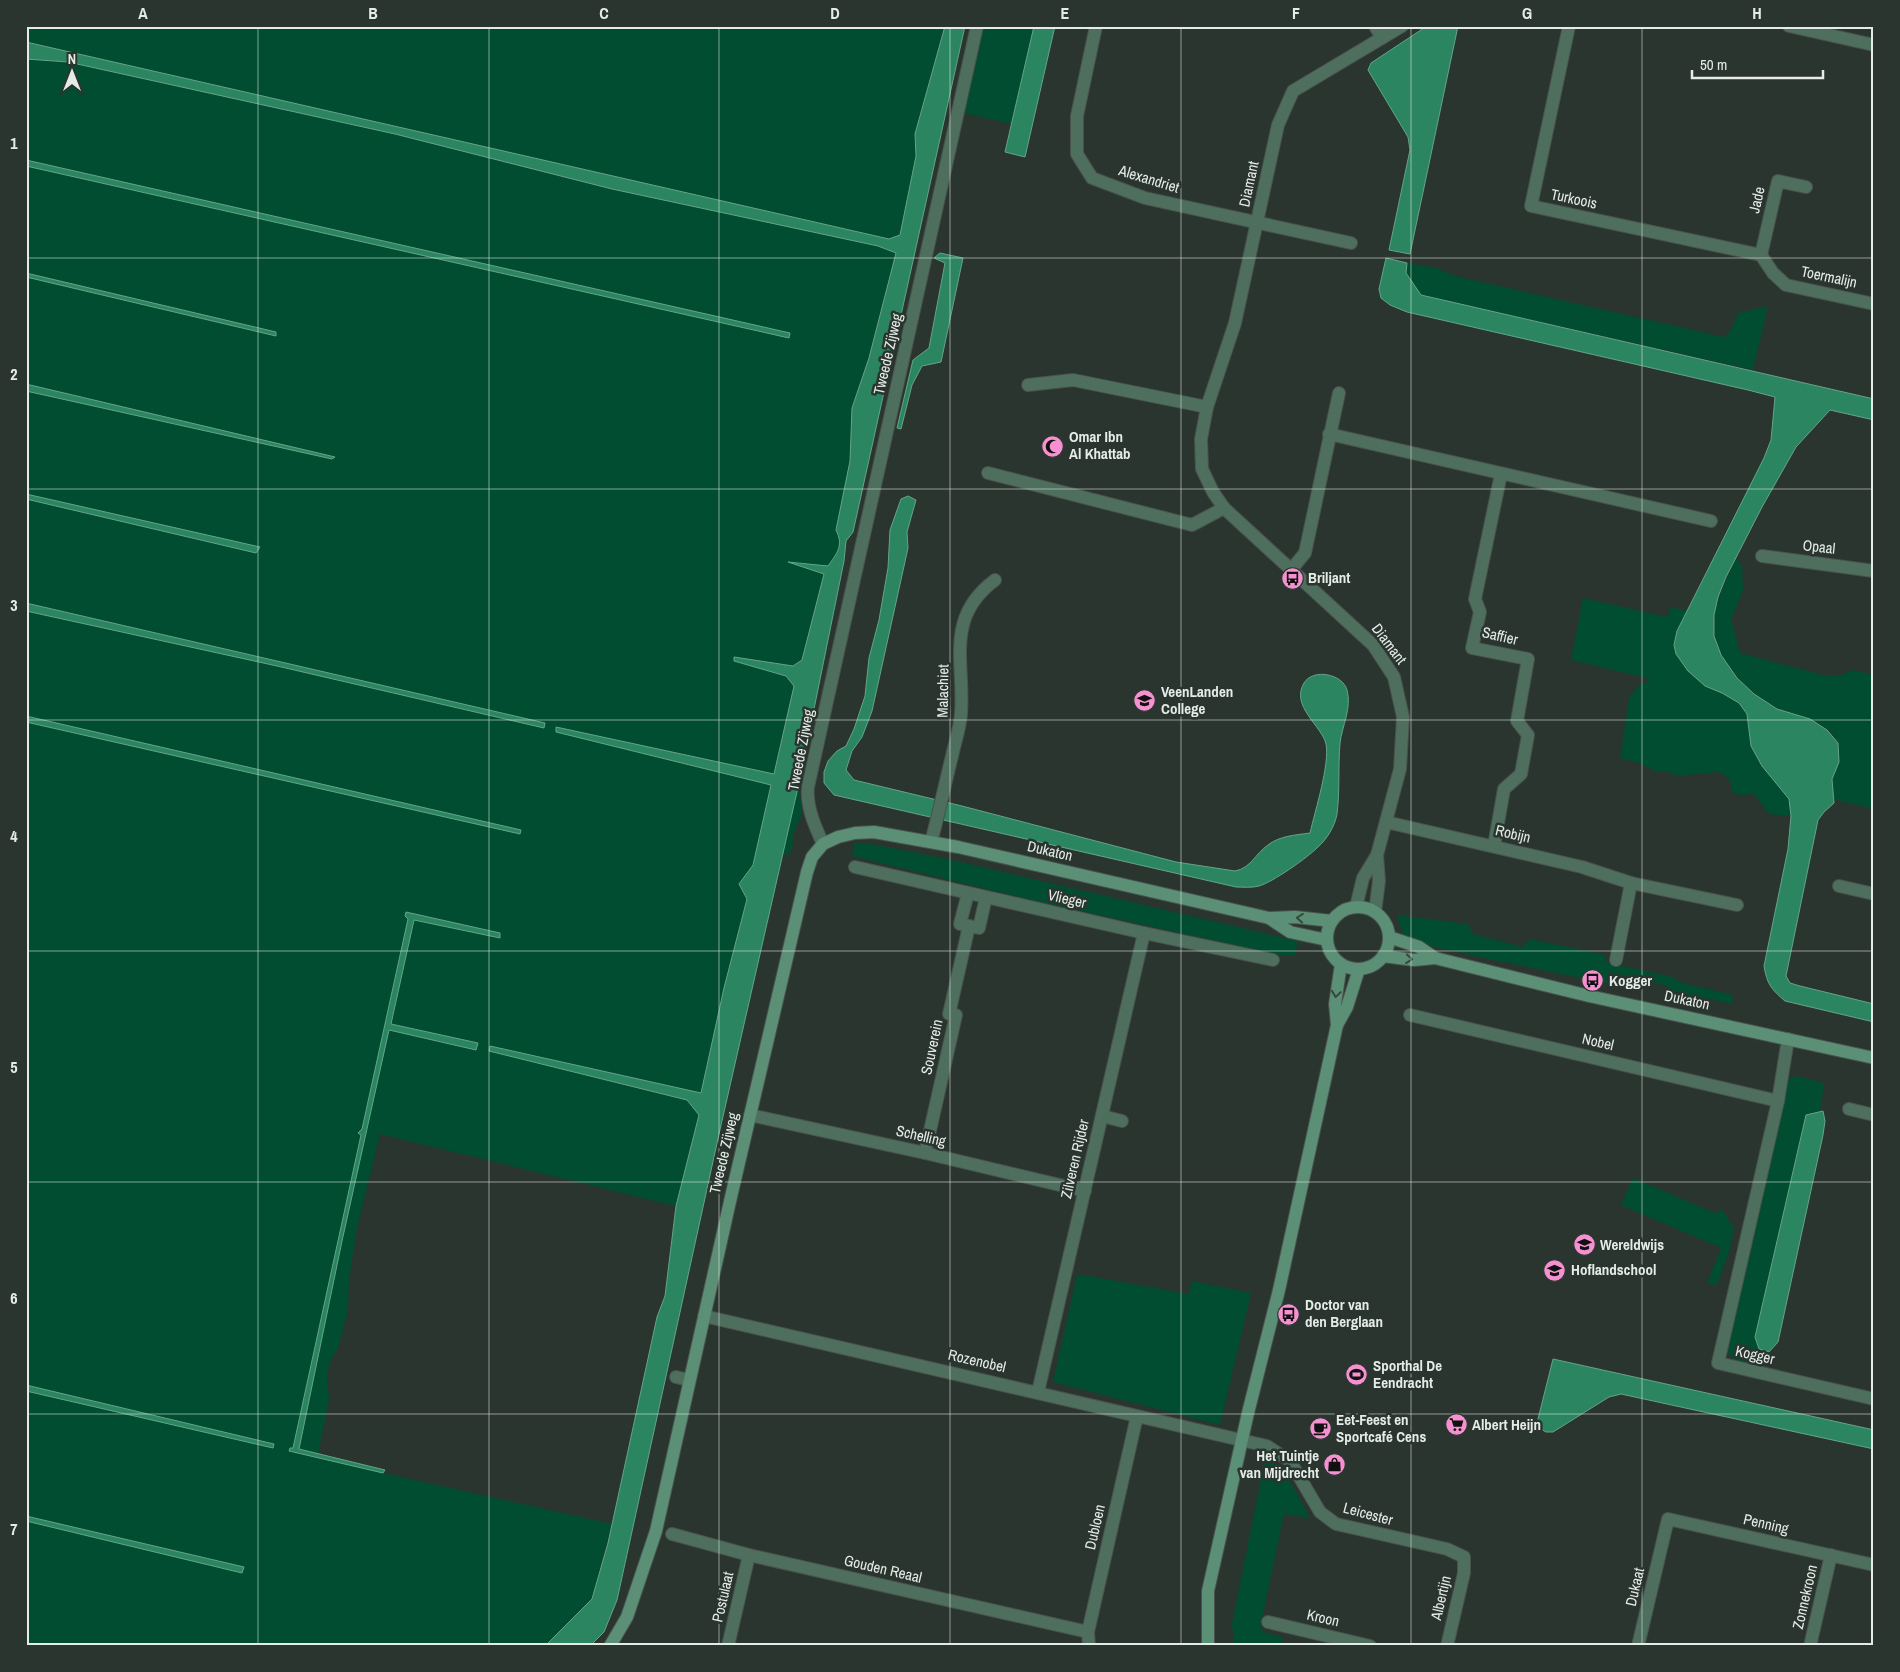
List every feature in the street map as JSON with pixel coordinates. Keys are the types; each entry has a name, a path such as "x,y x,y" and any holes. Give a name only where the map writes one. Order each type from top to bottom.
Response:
{"street":[{"name":"Tweede Zijweg","path":"610,1646 627,1617 656,1532 689,1380 807,872 812,857 823,844 813,822 807,798 808,787 977,26"},
{"name":"Alexandriet","path":"1096,26 1077,116 1077,154 1092,178 1145,198 1351,243"},
{"path":"1375,26 1382,38"},
{"name":"Diamant","path":"1356,907 1363,878 1377,855 1400,769 1403,716 1394,677 1373,646 1346,619 1290,571 1224,508 1212,492 1202,469 1201,439 1207,408 1235,323 1278,125 1292,91 1402,26"},
{"name":"Turkoois","path":"1569,26 1531,206 1761,255"},
{"path":"1789,26 1843,32 1874,45"},
{"name":"Jade","path":"1761,255 1778,181 1806,188"},
{"name":"Toermalijn","path":"1761,255 1773,273 1786,285 1874,304"},
{"path":"1028,385 1073,380 1207,408"},
{"path":"1290,571 1304,553 1338,393"},
{"path":"1329,434 1711,521"},
{"path":"988,473 1192,524 1224,508"},
{"name":"Saffier","path":"1494,846 1504,789 1521,774 1528,736 1517,721 1528,660 1472,648 1480,612 1475,598 1501,474"},
{"name":"Opaal","path":"1762,556 1874,571"},
{"name":"Malachiet","path":"931,842 961,715 960,660 962,631 970,606 982,590 995,580"},
{"name":"Robijn","path":"1386,822 1582,867 1632,883 1736,905"},
{"name":"Dukaton","path":"823,844 855,833 874,832 931,842 1269,918 1295,917 1332,921"},
{"name":"Diamant","path":"1375,912 1380,881 1377,855"},
{"name":"Vlieger","path":"855,868 1273,960"},
{"path":"1616,960 1632,883"},
{"path":"1838,886 1874,894"},
{"name":"Souverein","path":"926,1153 956,1015 949,1014 969,926 960,924 968,893"},
{"path":"969,926 979,928 986,897"},
{"path":"1366,908 1375,912 1382,919 1389,937 1388,947 1383,956 1377,963 1359,969 1349,968 1341,964 1334,958 1327,940 1328,930 1332,921 1346,909 1366,908"},
{"name":"Dukaton","path":"1269,918 1290,932 1327,940"},
{"name":"Zilveren Rijder","path":"1038,1392 1144,933"},
{"name":"Dukaton","path":"1389,937 1418,947 1435,958 1589,996 1874,1058"},
{"name":"Dukaton","path":"1383,956 1414,960 1435,958"},
{"path":"1208,1646 1208,1591 1242,1440 1279,1290 1336,1025 1335,1004 1341,964"},
{"path":"1336,1025 1348,1007 1359,969"},
{"name":"Nobel","path":"1410,1015 1778,1101"},
{"name":"Kogger","path":"1788,1039 1778,1101 1718,1363 1874,1399"},
{"path":"1849,1109 1874,1116"},
{"name":"Schelling","path":"750,1115 926,1153 1085,1191"},
{"path":"1102,1116 1122,1121"},
{"name":"Rozenobel","path":"704,1316 1242,1440"},
{"path":"676,1377 689,1380"},
{"name":"Dubloen","path":"1089,1646 1088,1632 1137,1416"},
{"name":"Leicester","path":"1242,1440 1267,1446 1290,1461 1320,1512 1336,1524 1447,1549 1464,1557"},
{"name":"Penning","path":"1664,1536 1668,1519 1874,1565"},
{"name":"Gouden Reaal","path":"672,1534 749,1555 1088,1632"},
{"name":"Dukaat","path":"1638,1646 1664,1536"},
{"name":"Postulaat","path":"728,1646 749,1555"},
{"name":"Zonnekroon","path":"1810,1646 1831,1555"},
{"name":"Albertijn","path":"1447,1646 1464,1573 1464,1557"},
{"name":"Kroon","path":"1268,1622 1370,1646"}],"shaded area":[{"path":"26,26 945,26 915,134 916,156 900,235 889,239 26,42"},
{"path":"945,26 965,26 853,532 846,541 844,561 799,783 719,1134 617,1600 604,1632 590,1646 545,1646 592,1599 608,1543 657,1317 665,1296 676,1206 699,1115 687,1100 489,1051 490,1046 701,1093 724,988 747,899 739,884 753,865 771,785 556,732 556,727 774,774 794,686 786,676 734,661 734,657 793,666 802,660 824,574 788,562 828,566 838,549 839,541 836,530 850,461 852,408 869,358 896,253 878,246 612,189 395,134 68,62 26,59 26,42 889,239 900,235 916,156 915,134"},
{"path":"984,26 1034,26 1012,124 964,113"},
{"path":"1034,26 1055,26 1025,157 1005,152"},
{"path":"1427,26 1458,26 1410,254 1389,250 1410,150 1408,137 1368,70 1371,63"},
{"path":"26,59 68,62 395,134 612,189 878,246 896,253 869,358 852,408 850,461 836,530 839,541 838,549 828,566 791,563 824,574 802,660 793,666 734,657 735,661 786,676 794,686 774,774 556,727 557,732 771,785 753,865 739,884 747,899 724,988 701,1093 490,1047 489,1051 687,1100 699,1115 676,1206 380,1134 357,1228 349,1279 348,1310 338,1348 330,1362 327,1373 329,1400 318,1454 299,1449 342,1241 389,1029 476,1049 478,1044 391,1024 414,919 499,938 500,933 406,912 408,919 362,1129 360,1130 361,1135 293,1448 383,1473 612,1524 592,1599 545,1646 45,1646 26,1642 26,1521 242,1572 244,1567 26,1516 26,1391 272,1447 274,1444 26,1385 26,722 520,834 521,830 26,716 26,611 277,666 544,728 545,724 26,603 26,499 255,553 259,548 26,494 26,391 332,459 335,457 26,384 26,277 276,336 276,332 26,273 26,166 789,337 790,334 26,160"},
{"path":"26,160 790,333 789,338 26,166"},
{"path":"940,253 963,258 941,362 922,366 912,385 901,429 897,428 913,360 929,348 945,263 934,258"},
{"path":"1386,258 1407,263 1406,273 1421,295 1874,399 1874,420 1830,410 1796,447 1726,577 1718,597 1714,615 1714,636 1721,655 1737,678 1754,694 1777,709 1810,719 1827,730 1838,743 1839,762 1832,779 1834,803 1818,820 1786,976 1790,983 1874,1004 1874,1022 1785,1001 1768,982 1764,966 1788,849 1791,816 1789,799 1762,766 1751,746 1747,714 1739,703 1705,686 1688,671 1676,654 1674,645 1677,631 1764,458 1771,440 1775,397 1407,312 1390,305 1381,298 1379,289"},
{"path":"1407,263 1437,268 1455,276 1724,337 1729,333 1738,313 1768,306 1753,370 1421,295 1406,273"},
{"path":"26,273 276,332 276,336 26,277"},
{"path":"26,384 335,457 332,459 26,391"},
{"path":"26,494 260,547 256,553 26,499"},
{"path":"908,496 916,500 907,532 908,548 872,711 862,737 852,751 846,770 854,780 1176,862 1235,871 1249,864 1272,842 1288,836 1310,833 1324,775 1327,753 1323,737 1304,708 1301,700 1301,691 1308,678 1321,674 1340,680 1347,690 1348,697 1340,743 1337,814 1332,828 1324,840 1306,857 1273,880 1256,887 1236,887 834,795 824,783 824,772 828,761 837,751 846,746 865,696 869,658 879,620 888,568 890,530 901,499"},
{"path":"1736,559 1742,565 1743,591 1731,619 1740,653 1827,676 1838,676 1854,670 1874,675 1874,809 1833,799 1832,780 1839,753 1838,743 1834,736 1821,725 1775,707 1760,698 1729,668 1720,653 1714,623 1716,608"},
{"path":"1583,598 1667,617 1671,607 1688,611 1677,632 1688,671 1705,686 1739,703 1747,714 1751,746 1762,766 1789,799 1791,816 1769,814 1754,794 1739,795 1732,792 1730,780 1723,774 1716,772 1678,776 1666,771 1655,771 1639,763 1620,758 1629,698 1638,686 1651,679 1571,660"},
{"path":"26,603 545,723 544,728 277,666 26,611"},
{"path":"26,716 521,830 520,834 26,722"},
{"path":"799,783 802,814 794,832 792,849 787,856 783,853"},
{"path":"854,843 866,843 948,859 1298,941 1295,955 1285,956 1031,900 852,856"},
{"path":"406,912 500,933 500,938 414,920 391,1024 478,1043 476,1050 389,1030 342,1241 299,1449 385,1470 383,1473 289,1451 290,1448 293,1448 361,1135 358,1133 362,1129 408,919 405,916"},
{"path":"1397,915 1468,924 1473,934 1523,947 1530,939 1606,955 1605,962 1672,977 1683,983 1733,995 1732,1004 1672,991 1665,985 1628,978 1622,987 1442,949 1404,939"},
{"path":"1796,1076 1824,1083 1820,1112 1806,1115 1755,1336 1759,1349 1763,1350 1760,1365 1735,1360 1728,1353 1728,1341 1786,1080"},
{"path":"1823,1111 1825,1121 1823,1135 1778,1342 1769,1352 1759,1349 1755,1337 1806,1115"},
{"path":"1633,1178 1715,1213 1722,1209 1734,1228 1729,1252 1717,1285 1707,1283 1721,1248 1621,1205"},
{"path":"1077,1274 1189,1294 1192,1281 1251,1293 1220,1425 1053,1382"},
{"path":"1553,1359 1874,1430 1874,1449 1621,1394 1609,1397 1553,1432 1546,1432 1539,1428 1538,1419"},
{"path":"26,1385 274,1444 273,1448 26,1391"},
{"path":"1265,1459 1285,1476 1297,1493 1310,1518 1284,1514 1260,1628 1266,1633 1283,1637 1281,1646 1234,1646 1232,1623"},
{"path":"26,1516 244,1567 242,1573 26,1521"}],"place":[{"name":"Omar Ibn Al Khattab","path":"1053,446"},
{"name":"Briljant","path":"1292,578"},
{"name":"VeenLanden College","path":"1145,701"},
{"name":"Kogger","path":"1593,981"},
{"name":"Wereldwijs","path":"1584,1245"},
{"name":"Hoflandschool","path":"1555,1270"},
{"name":"Doctor van den Berglaan","path":"1289,1314"},
{"name":"Sporthal De Eendracht","path":"1357,1375"},
{"name":"Albert Heijn","path":"1456,1425"},
{"name":"Eet-Feest en Sportcafé Cens","path":"1320,1429"},
{"name":"Het Tuintje van Mijdrecht","path":"1335,1465"}]}
